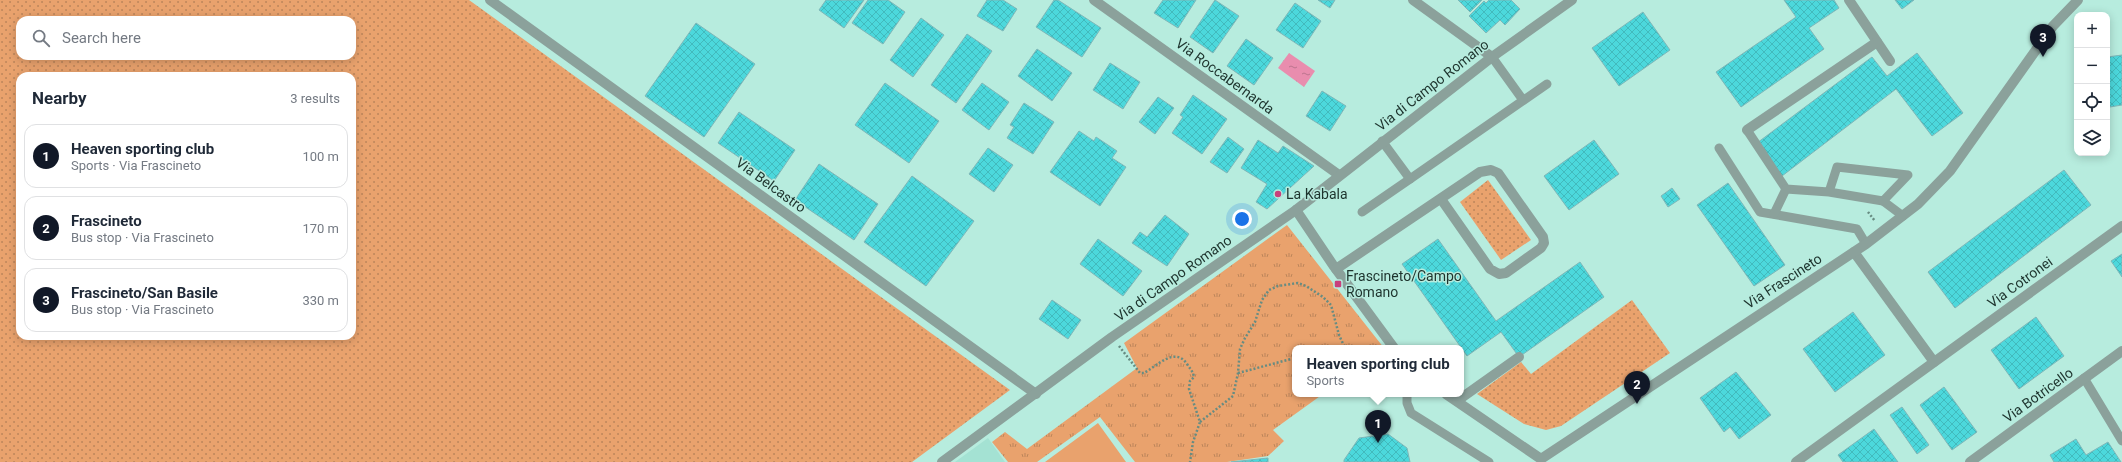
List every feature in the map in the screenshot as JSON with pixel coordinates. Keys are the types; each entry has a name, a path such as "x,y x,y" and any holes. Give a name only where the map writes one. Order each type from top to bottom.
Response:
{"street":[{"name":"Via Belcastro","path":"490,0 1036,394"},
{"name":"Via Roccabernarda","path":"1094,0 1339,175"},
{"path":"1413,0 1492,56"},
{"name":"Via di Campo Romano","path":"942,462 1112,337 1296,210 1492,56 1572,0"},
{"path":"1849,0 1890,61"},
{"name":"Via Frascineto","path":"1451,397 1543,461 1866,244 1903,216 1934,189 1950,171 2052,26 2078,0"},
{"path":"1747,130 1878,42"},
{"path":"1336,269 1480,172 1491,170 1495,171 1543,237 1544,243 1541,248 1506,273 1499,274 1490,269 1441,199"},
{"path":"1296,210 1336,269 1392,345"},
{"name":"Via Cotronei","path":"1796,462 2122,226"},
{"path":"1854,252 1934,362"},
{"name":"Via Botricello","path":"1970,462 2122,351"},
{"path":"1464,396 1519,357"},
{"path":"1457,401 1463,397"}],"lane":[{"path":"1492,56 1523,100"},
{"path":"1362,212 1547,84"},
{"path":"1747,130 1786,189"},
{"path":"1382,141 1410,178"},
{"path":"1719,148 1760,212 1857,229 1866,244"},
{"path":"1829,192 1837,167 1908,175 1883,201"},
{"path":"1786,189 1829,192 1883,201 1903,216"},
{"path":"1774,214 1786,189"},
{"path":"2084,378 2122,441"},
{"path":"1407,397 1407,403 1411,413 1489,462"}],"path":[{"path":"1190,462 1193,442 1200,422 1233,396 1238,373 1240,350 1245,338 1255,322 1262,300 1269,290 1286,284 1298,283 1306,286 1331,306 1338,335 1343,345"},
{"path":"1112,337 1140,373 1144,374 1171,356 1182,357 1193,372 1194,377 1190,381 1189,389 1200,422"},
{"path":"1238,373 1292,359"}],"shaded area":[{"path":"988,438 1005,462 955,462"}],"green space":[{"path":"0,0 469,0 1010,390 912,462 0,462"},
{"path":"1488,180 1531,240 1501,260 1460,202"},
{"path":"1287,225 1382,345 1292,345 1292,397 1319,397 1273,430 1284,441 1268,456 1227,462 1135,462 1100,417 1037,462 1008,462 992,442 1005,432 1027,449 1137,368 1124,343"},
{"path":"1632,300 1670,353 1561,426 1546,430 1524,424 1477,394 1521,362 1531,374"},
{"path":"1098,423 1126,462 1045,462"}],"water":[{"path":"1289,53 1315,71 1304,87 1278,68"}],"building":[{"path":"826,0 864,0 844,28 819,10"},
{"path":"868,0 888,0 905,12 883,44 852,23"},
{"path":"987,0 1003,0 1017,9 1003,31 977,16"},
{"path":"1054,0 1058,0 1101,28 1082,57 1036,27"},
{"path":"1163,0 1196,0 1178,28 1154,13"},
{"path":"1215,0 1239,16 1213,53 1190,37"},
{"path":"1318,0 1335,0 1330,8"},
{"path":"1458,0 1482,0 1470,12"},
{"path":"1489,0 1511,0 1520,9 1505,25 1500,20 1486,33 1469,16 1484,1 1486,3"},
{"path":"1784,0 1834,0 1839,8 1809,28 1824,49 1741,107 1716,72 1796,17"},
{"path":"1895,0 1914,0 1902,9"},
{"path":"1295,3 1321,21 1303,48 1276,30"},
{"path":"1643,12 1670,50 1619,86 1592,48"},
{"path":"921,18 944,35 913,77 890,60"},
{"path":"696,23 755,64 704,137 645,96"},
{"path":"967,34 992,51 956,103 931,85"},
{"path":"1246,39 1273,58 1254,85 1227,66"},
{"path":"1037,49 1072,73 1052,101 1018,76"},
{"path":"1917,53 1963,113 1932,136 1896,89 1782,176 1757,143 1872,57 1887,76"},
{"path":"2122,55 2122,105 2110,107 2110,84 2110,57"},
{"path":"1110,63 1140,82 1123,109 1093,90"},
{"path":"885,83 939,121 909,163 855,125"},
{"path":"982,83 1009,102 989,130 962,110"},
{"path":"1322,91 1346,106 1330,131 1306,116"},
{"path":"1193,95 1227,119 1202,154 1172,133 1183,117 1180,115"},
{"path":"1158,97 1174,108 1155,134 1139,122"},
{"path":"1024,103 1054,122 1033,154 1007,138 1014,127 1010,125"},
{"path":"739,112 795,150 774,181 718,143"},
{"path":"1079,131 1094,141 1096,137 1117,151 1112,158 1126,167 1100,206 1050,172"},
{"path":"1228,137 1244,149 1227,173 1210,162"},
{"path":"1258,140 1278,153 1283,146 1314,166 1267,209 1256,202 1267,184 1241,168"},
{"path":"1594,140 1619,174 1569,210 1544,176"},
{"path":"988,148 1013,165 994,192 969,174"},
{"path":"819,164 878,204 854,240 795,200"},
{"path":"2064,170 2091,205 1955,308 1928,272"},
{"path":"912,176 974,221 926,286 864,242"},
{"path":"1728,183 1785,265 1754,286 1697,205"},
{"path":"1672,188 1680,199 1668,207 1661,196"},
{"path":"1165,215 1189,234 1167,266 1132,243 1140,232 1147,237"},
{"path":"1098,239 1142,271 1123,296 1080,264"},
{"path":"1438,239 1496,321 1580,262 1604,297 1519,357 1501,332 1467,356 1464,352 1464,345 1459,345 1402,264"},
{"path":"2122,254 2122,277 2111,261"},
{"path":"1052,300 1081,320 1068,339 1039,319"},
{"path":"1853,312 1885,355 1835,392 1803,349"},
{"path":"2036,317 2064,356 2019,389 1991,350"},
{"path":"1736,372 1771,415 1739,439 1730,427 1724,432 1700,398"},
{"path":"1944,387 1977,432 1952,450 1920,405"},
{"path":"1902,407 1929,445 1917,454 1890,415"},
{"path":"1874,429 1898,462 1843,462 1838,455"},
{"path":"1388,434 1407,448 1410,462 1344,462 1359,438"},
{"path":"2076,439 2086,455 2108,442 2121,462 2054,462 2050,455"},
{"path":"1268,458 1268,462 1231,462"}],"place":[{"name":"Frascineto/San Basile","path":"2043,57"},
{"name":"La Kabala","path":"1278,194"},
{"name":"Frascineto/Campo Romano","path":"1338,284"},
{"name":"Frascineto","path":"1637,404"},
{"name":"Heaven sporting club","path":"1378,443"}]}
